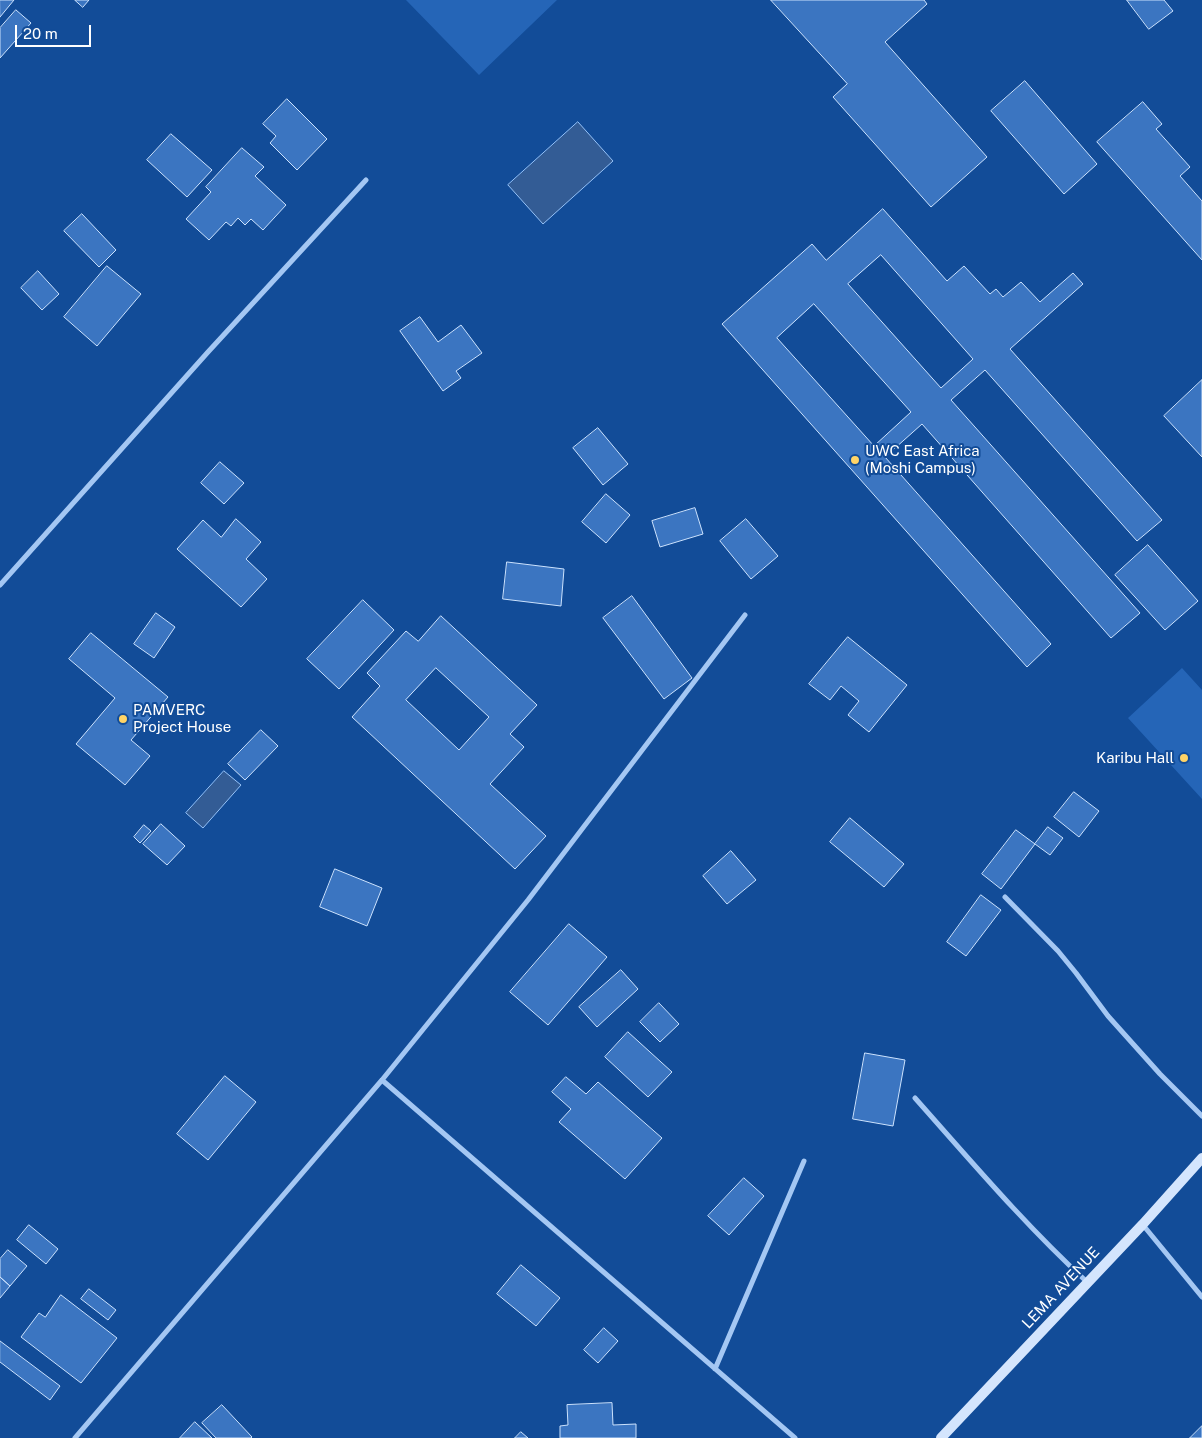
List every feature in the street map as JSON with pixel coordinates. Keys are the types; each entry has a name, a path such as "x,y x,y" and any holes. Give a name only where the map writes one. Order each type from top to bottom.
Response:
{"main road":[{"name":"LEMA AVENUE","path":"942,1438 1143,1224 1202,1158"}],"street":[{"path":"0,586 208,352 366,180"},
{"path":"75,1438 382,1080 528,900 744,615"},
{"path":"1005,897 1058,951 1108,1016 1148,1062 1202,1116"},
{"path":"382,1080 795,1438"},
{"path":"915,1098 1002,1196 1062,1259 1087,1282"},
{"path":"715,1369 804,1161"},
{"path":"1143,1224 1202,1297"}],"shaded area":[{"path":"406,0 557,0 479,75"},
{"path":"578,122 613,161 543,224 508,185"},
{"name":"Karibu Hall","path":"1182,668 1202,690 1202,799 1128,718"},
{"path":"224,771 241,785 203,828 186,813"}],"building":[{"path":"0,0 14,0 0,17"},
{"path":"75,0 89,0 83,7"},
{"path":"771,0 924,0 927,4 885,42 987,157 931,207 833,97 847,84"},
{"path":"1127,0 1164,0 1173,11 1149,29"},
{"path":"16,10 31,23 0,58 0,28"},
{"path":"1025,81 1097,164 1064,194 991,111"},
{"path":"287,99 327,139 297,170 270,143 276,136 263,124"},
{"path":"1143,102 1162,124 1156,129 1190,167 1180,176 1202,201 1202,260 1097,142"},
{"path":"171,134 212,170 187,197 147,160"},
{"path":"242,148 264,167 255,176 286,205 263,230 251,219 245,225 238,218 231,226 226,222 209,240 186,219 211,192 206,187"},
{"path":"883,209 947,281 964,266 990,294 996,289 1003,297 1021,282 1040,302 1073,273 1083,284 1010,349 1162,520 1137,541 985,370 951,400 1140,613 1111,638 922,424 885,457 1051,644 1027,667 722,324 812,244 826,260","holes":["881,255 973,359 941,388 848,284","814,304 911,412 874,446 777,338"]},
{"path":"82,214 116,250 99,267 64,231"},
{"path":"107,266 141,294 97,346 64,317"},
{"path":"38,271 59,294 42,310 21,288"},
{"path":"420,317 438,342 461,325 482,353 456,371 461,378 443,391 400,331"},
{"path":"1202,380 1202,457 1164,416"},
{"path":"598,428 628,464 603,485 573,448"},
{"path":"220,462 244,483 224,504 201,483"},
{"path":"606,494 630,515 606,543 582,522"},
{"path":"695,508 703,534 660,547 652,521"},
{"path":"236,519 261,542 246,559 267,579 241,607 177,549 203,520 221,537"},
{"path":"746,519 778,556 751,579 720,541"},
{"path":"1148,545 1198,601 1165,630 1115,575"},
{"path":"507,562 564,569 561,606 503,599"},
{"path":"632,596 692,678 664,699 603,618"},
{"path":"363,600 394,630 339,689 307,659"},
{"path":"156,613 175,627 154,658 134,644"},
{"path":"441,616 537,705 510,734 524,747 490,784 546,836 515,869 352,717 380,686 367,673 406,631 418,641","holes":["436,668 489,717 459,750 406,700"]},
{"name":"PAMVERC Project House","path":"91,633 168,697 131,740 150,756 125,785 76,744 115,698 69,659"},
{"path":"848,637 907,685 869,732 848,715 859,701 841,686 830,700 809,684"},
{"path":"261,730 278,746 245,780 228,764"},
{"path":"1074,792 1099,811 1079,837 1054,817"},
{"path":"850,818 904,864 884,887 830,842"},
{"path":"161,824 185,846 167,865 143,844"},
{"path":"144,825 151,831 140,843 134,837"},
{"path":"1048,827 1063,838 1050,855 1035,844"},
{"path":"1016,830 1035,844 1001,889 982,874"},
{"path":"731,851 756,880 727,904 703,876"},
{"path":"335,869 382,888 367,926 320,907"},
{"path":"981,895 1001,910 966,956 947,942"},
{"path":"569,924 607,957 548,1025 510,992"},
{"path":"621,970 638,989 597,1027 579,1007"},
{"path":"659,1003 679,1024 660,1042 640,1022"},
{"path":"628,1032 672,1072 648,1097 605,1057"},
{"path":"865,1053 905,1060 893,1126 853,1119"},
{"path":"225,1076 256,1102 208,1160 177,1134"},
{"path":"566,1077 586,1094 598,1082 662,1138 625,1179 559,1122 571,1109 552,1092"},
{"path":"744,1178 764,1196 729,1235 708,1216"},
{"path":"29,1225 58,1249 46,1264 17,1240"},
{"path":"8,1250 27,1266 10,1286 0,1277 0,1259"},
{"path":"521,1265 560,1298 536,1326 497,1294"},
{"path":"0,1277 10,1286 0,1298"},
{"path":"89,1289 116,1310 108,1320 81,1299"},
{"path":"61,1295 117,1338 81,1383 21,1337 39,1313 45,1317"},
{"path":"604,1328 618,1341 598,1363 584,1350"},
{"path":"0,1341 60,1386 50,1400 0,1362"},
{"path":"612,1403 613,1425 636,1424 636,1438 560,1438 560,1426 568,1425 567,1405"},
{"path":"222,1405 251,1438 216,1438 202,1423"},
{"path":"195,1422 212,1438 180,1438"},
{"path":"1202,1426 1202,1438 1190,1438"},
{"path":"521,1432 528,1438 515,1438"}],"place":[{"name":"UWC East Africa (Moshi Campus)","path":"855,460"},
{"name":"PAMVERC Project House","path":"123,719"},
{"name":"Karibu Hall","path":"1184,758"}]}
